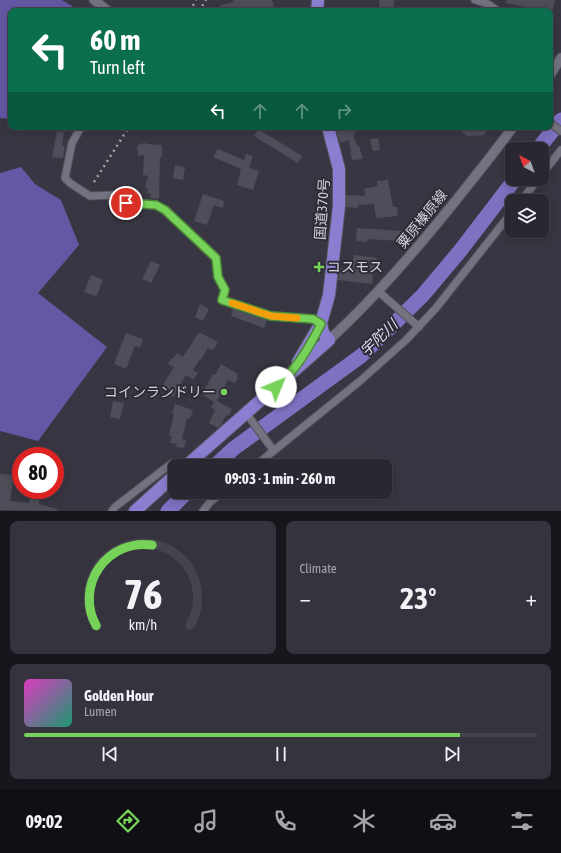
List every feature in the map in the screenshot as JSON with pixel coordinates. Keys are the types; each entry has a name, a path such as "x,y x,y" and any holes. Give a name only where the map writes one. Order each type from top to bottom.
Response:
{"highway":[{"name":"国道370号","path":"286,379 303,356 321,324 329,294 339,206 339,169 329,130"},
{"path":"195,459 248,415 329,340 323,333 321,324"},
{"path":"134,511 168,481"}],"main road":[{"path":"94,0 104,8"},
{"path":"553,70 561,58"},
{"name":"粟原榛原線","path":"329,340 379,292 430,233 511,130"}],"street":[{"path":"475,0 488,4 494,8"},
{"path":"79,130 72,142 65,178 70,183 90,196 113,195 112,202 156,205 165,210 216,258 218,277 225,290 222,300 271,316 313,319 321,324"},
{"path":"549,165 561,150"},
{"path":"526,194 533,186"},
{"path":"263,459 360,381 406,340 436,308 505,221"},
{"path":"379,292 418,326"},
{"path":"248,415 273,450"},
{"path":"112,511 115,507 168,466"},
{"path":"203,511 214,499"}],"shaded area":[{"path":"0,0 62,0 75,8 8,8 8,119 0,118"},
{"path":"21,167 35,184 61,200 79,245 38,293 107,347 38,441 0,431 0,173"}],"building":[{"path":"233,0 272,0 274,8 220,8 220,5 234,2"},
{"path":"379,0 394,0 394,8 379,8"},
{"path":"507,0 555,0 553,8 532,8 506,3"},
{"path":"257,130 260,130 302,156 298,163 254,136"},
{"path":"336,130 355,130 356,134 353,134 363,159 352,160 349,140 340,143"},
{"path":"460,130 488,130 484,135 467,136"},
{"path":"57,131 64,132 62,146 65,146 63,158 52,157"},
{"path":"378,138 380,150 373,151 370,139"},
{"path":"146,143 162,145 162,157 160,157 159,199 150,198 151,194 147,193 148,188 145,188 148,176 143,175 144,155 138,156 137,146 139,144"},
{"path":"218,149 244,160 246,154 253,156 249,168 259,171 253,190 237,185 241,169 213,157"},
{"path":"175,165 185,167 183,180 173,178"},
{"path":"388,180 393,207 397,207 398,216 376,218 374,204 358,205 358,208 346,207 346,195 365,196 364,189 377,186 378,181"},
{"path":"203,194 224,201 223,208 214,205 207,225 194,221"},
{"path":"357,228 403,231 403,240 367,239 367,242 356,241"},
{"path":"354,255 377,258 372,284 338,280 340,268 351,269"},
{"path":"151,261 160,265 151,283 142,279"},
{"path":"91,275 103,280 97,295 95,296 84,292"},
{"path":"200,304 209,309 203,321 195,317"},
{"path":"233,309 267,320 264,328 231,316"},
{"path":"199,332 218,342 213,350 208,348 201,360 200,359 193,370 198,373 193,380 186,375 173,397 161,388 174,367 168,364 177,353 183,357"},
{"path":"126,333 143,339 140,348 135,346 126,369 114,364"},
{"path":"221,364 238,374 238,377 235,383 228,380 217,401 232,409 228,416 226,415 218,428 209,423 215,410 211,407 214,402 202,394 213,374 215,375"},
{"path":"113,401 124,403 120,419 110,417"},
{"path":"175,404 193,410 190,419 187,418 182,439 186,440 184,448 176,447 177,444 170,443 172,436 169,435 174,414 172,413"},
{"path":"0,474 12,475 10,501 29,503 30,499 34,499 39,500 39,504 57,509 57,511 0,510"}],"waterway":[{"name":"宇陀川","path":"544,142 561,120"},
{"name":"宇陀川","path":"222,459 233,449 361,356 423,295 460,251 510,186"},
{"name":"宇陀川","path":"168,511 180,499"}],"railway":[{"path":"192,8 196,0"},
{"path":"201,8 206,0"},
{"path":"94,182 127,130"}],"slow traffic":[{"path":"232,303 271,316 297,318"}],"place":[{"name":"コスモス","path":"319,267"},
{"name":"コインランドリー","path":"224,392"}],"route":[{"path":"126,203 156,205 165,210 206,246 216,258 218,277 225,290 222,300 271,316 313,319 321,324 303,356 286,379 276,387"}]}
